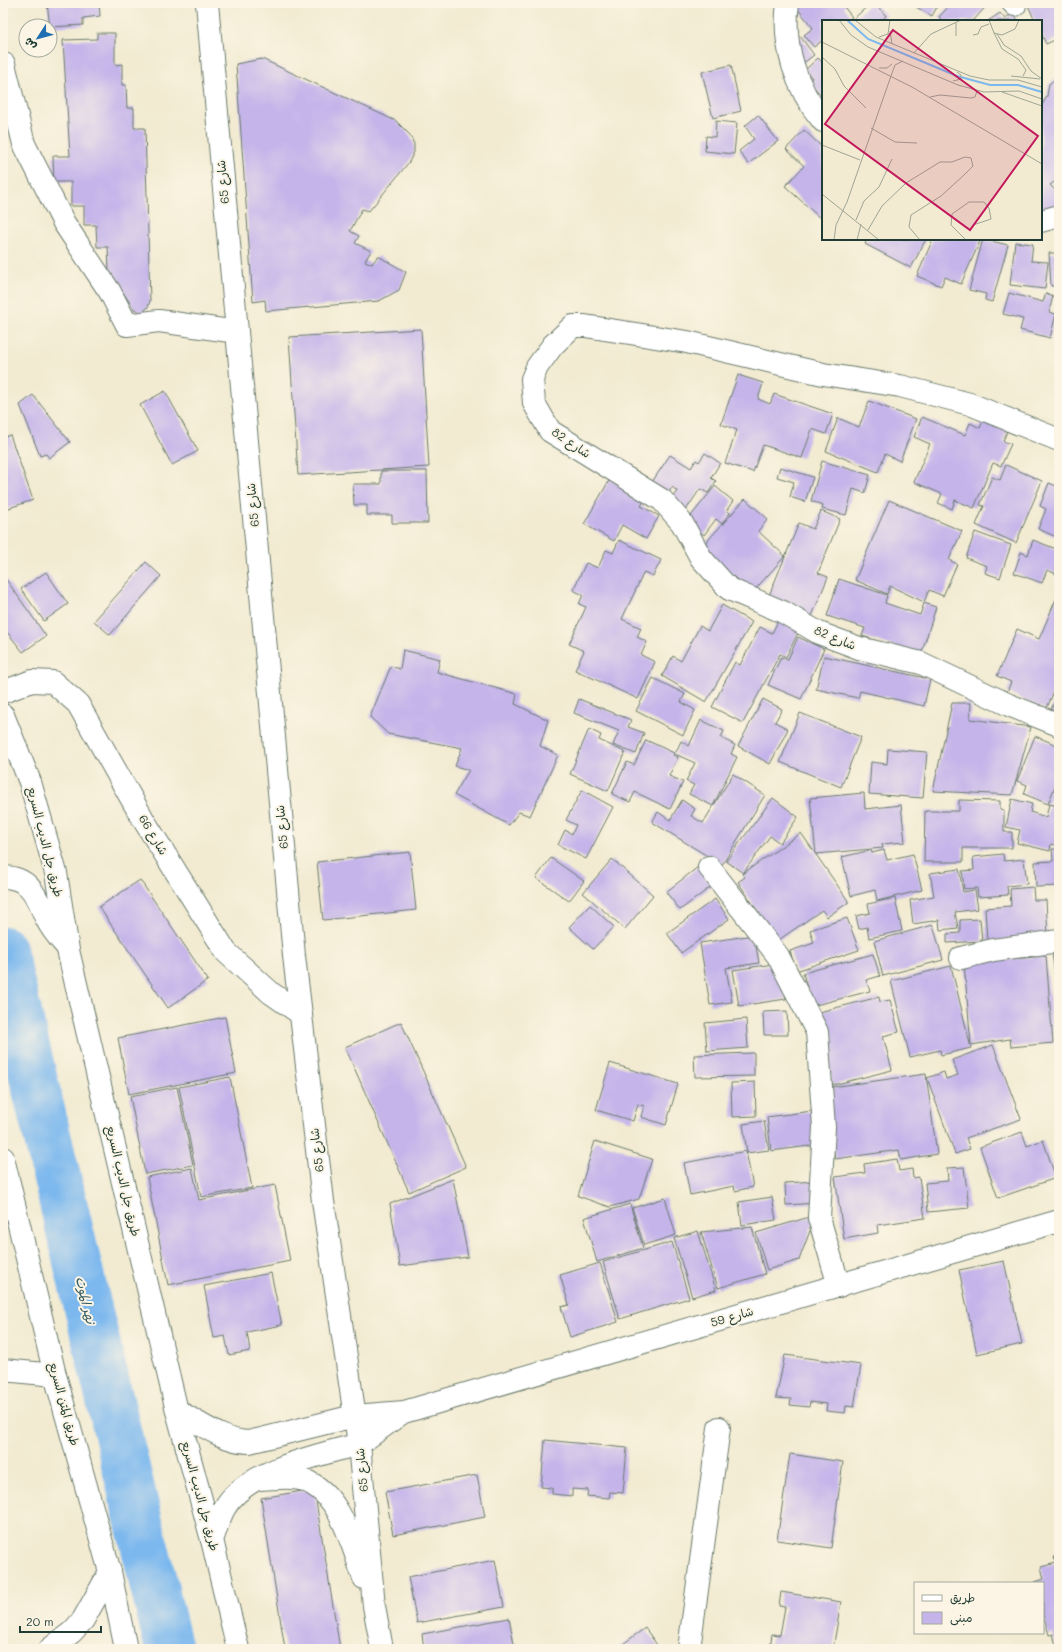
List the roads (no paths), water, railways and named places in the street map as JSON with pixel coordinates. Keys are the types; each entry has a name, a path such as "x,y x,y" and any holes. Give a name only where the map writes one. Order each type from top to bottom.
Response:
{"main road":[{"name":"شارع 65","path":"207,3 301,1014 322,1201 354,1416 360,1444 374,1606 382,1649"},
{"path":"788,3 786,28 787,45 806,98 822,120"},
{"path":"4,64 24,144 64,223 110,292 127,324 159,321 237,332"},
{"path":"1042,221 1059,216"},
{"name":"شارع 82","path":"1059,440 970,404 900,386 823,374 687,342 585,326 573,326 553,345 537,367 532,379 534,403 550,431 662,500 682,523 701,558 729,589 783,612 819,633 859,648 921,664 1009,705 1059,725"},
{"name":"شارع 66","path":"3,692 32,681 53,682 78,704 143,819 226,952 271,993 301,1014"},
{"name":"طريق جل الديب السريع","path":"3,715 30,782 56,873 68,950 177,1411 212,1540 238,1649"},
{"path":"709,867 778,956 817,1032 824,1127 819,1218 839,1286"},
{"path":"3,877 25,884 39,899 48,921 68,950"},
{"path":"961,958 993,950 1059,941"},
{"name":"طريق المتن السريع","path":"3,1158 55,1375 110,1572 126,1649"},
{"name":"شارع 59","path":"177,1411 227,1438 249,1442 354,1416 404,1412 1059,1221"},
{"path":"3,1370 55,1375"},
{"name":"شارع 59","path":"212,1540 224,1508 238,1492 258,1479 284,1466 360,1444 404,1412"},
{"path":"689,1649 719,1428"},
{"path":"258,1479 304,1480 329,1499 344,1524 374,1606"},
{"path":"50,1649 72,1632 83,1620 110,1572"}],"waterway":[{"name":"نهر الموت","path":"3,950 169,1649"}]}
